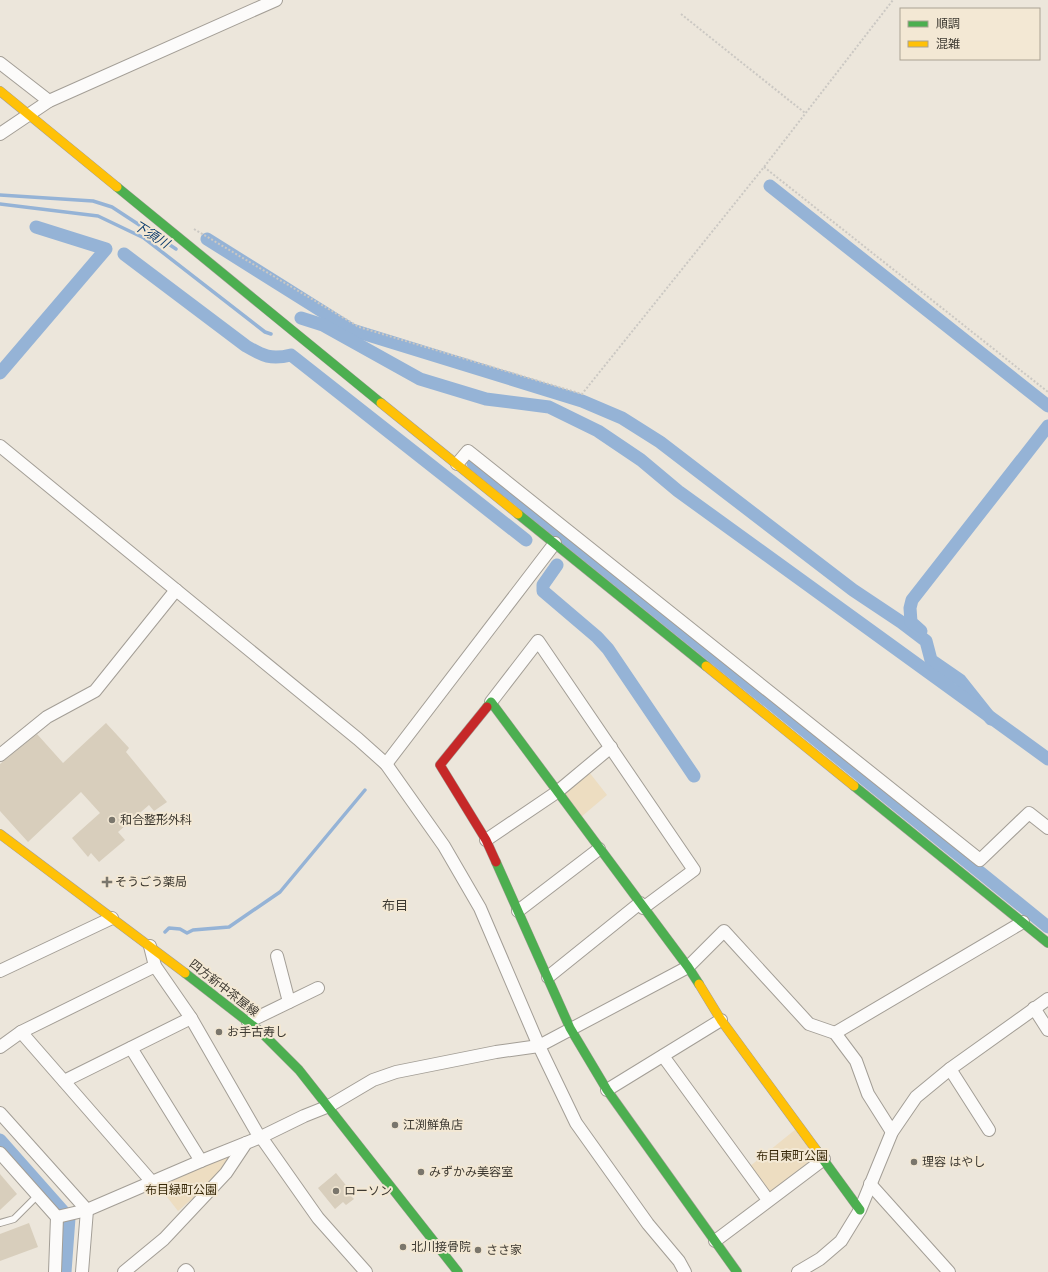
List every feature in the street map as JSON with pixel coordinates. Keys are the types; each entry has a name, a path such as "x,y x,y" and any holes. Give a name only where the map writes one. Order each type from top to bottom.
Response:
{"street":[{"path":"0,134 49,101 276,0"},
{"path":"0,63 49,101"},
{"path":"0,91 1048,943"},
{"path":"0,446 358,739 386,764 444,846 480,908 539,1046 576,1123 648,1224 679,1261 685,1272"},
{"path":"457,464 468,450 980,860 1028,813 1048,828"},
{"path":"386,764 555,543"},
{"path":"0,755 47,717 94,691 176,590"},
{"path":"548,977 642,905 694,870 538,641 492,702 440,765 486,840 570,1028 607,1090 737,1272"},
{"path":"492,702 557,792 688,967 721,1020 860,1210"},
{"path":"486,840 557,792 611,748"},
{"name":"四方新中茶屋線","path":"0,834 150,946 261,1032 299,1070 458,1272"},
{"path":"518,911 600,848"},
{"path":"0,971 112,918"},
{"path":"835,1033 1023,922"},
{"path":"0,1153 38,1195 64,1215 87,1210 260,1137 328,1106 373,1080 396,1072 496,1052 539,1046 570,1028 688,967 724,931 809,1024 835,1033 856,1061 868,1094 892,1132"},
{"path":"150,946 155,966 191,1018 260,1137 318,1218 366,1272"},
{"path":"277,956 289,1002"},
{"path":"0,1047 21,1032 155,966"},
{"path":"248,1022 318,988"},
{"path":"798,1272 820,1259 841,1241 860,1210 892,1132 916,1097 950,1069 1048,999"},
{"path":"1034,1008 1048,1030"},
{"path":"64,1081 191,1018"},
{"path":"607,1090 721,1020"},
{"path":"21,1032 152,1182"},
{"path":"131,1048 201,1161"},
{"path":"663,1056 768,1200"},
{"path":"950,1069 989,1130"},
{"path":"0,1113 87,1210 82,1272"},
{"path":"124,1272 164,1239 226,1173 246,1143"},
{"path":"715,1241 824,1159"},
{"path":"870,1184 949,1272"},
{"path":"55,1272 64,1215"},
{"path":"184,1272 186,1270 188,1272"}],"lane":[{"path":"0,1223 14,1219 38,1195"}],"path":[{"path":"188,226 359,327 582,394 764,167 893,0"},
{"path":"681,14 806,113"},
{"path":"764,167 1048,392"}],"green space":[{"path":"589,772 607,795 581,817 564,793"},
{"name":"布目東町公園","path":"796,1129 818,1158 770,1194 749,1167"},
{"name":"布目緑町公園","path":"238,1150 224,1171 178,1211 157,1184"}],"building":[{"path":"106,723 129,748 126,752 167,802 154,811 149,805 118,832 125,840 99,862 91,853 88,857 72,838 100,813 81,792 28,842 0,811 0,764 37,734 63,763"},
{"name":"ローソン","path":"336,1173 353,1194 351,1196 354,1199 346,1205 343,1202 335,1209 318,1188"},
{"path":"0,1174 17,1194 0,1210"},
{"path":"29,1223 38,1247 0,1261 0,1234"}],"waterway":[{"path":"770,186 1048,406"},
{"path":"0,195 93,201 112,207 176,249"},
{"name":"下須川","path":"0,204 98,216 144,238 265,332 271,334"},
{"path":"0,373 106,249 36,227"},
{"path":"207,239 352,330 582,401 622,418 660,442 853,590 901,622 926,641 931,660 960,680 991,719"},
{"path":"124,254 246,346 267,356 278,357 291,355 526,540"},
{"path":"301,318 323,325 420,379 486,399 549,407 598,431 641,460 678,491 1048,759"},
{"path":"921,631 911,622 910,608 912,600 1048,426"},
{"path":"473,463 1048,927"},
{"path":"557,565 543,585 543,591 597,637 608,649 694,776"},
{"path":"165,932 169,928 180,929 187,933 193,930 229,927 280,892 365,790"},
{"path":"0,1140 69,1218 65,1272"}],"traffic: fast":[{"path":"117,187 381,403"},
{"path":"518,514 706,666"},
{"path":"487,707 491,702 688,967 699,984"},
{"path":"854,786 1048,943"},
{"path":"496,862 570,1028 607,1090 737,1272"},
{"path":"185,973 261,1032 299,1070 458,1272"},
{"path":"817,1151 860,1210"}],"traffic: slow":[{"path":"0,91 117,187"},
{"path":"381,403 518,514"},
{"path":"706,666 854,786"},
{"path":"0,834 185,973"},
{"path":"699,984 721,1020 817,1151"}],"traffic: jam":[{"path":"487,707 440,765 486,840 496,862"}],"place":[{"name":"和合整形外科","path":"112,820"},
{"name":"そうごう薬局","path":"107,882"},
{"name":"お手古寿し","path":"219,1032"},
{"name":"江渕鮮魚店","path":"395,1125"},
{"name":"理容 はやし","path":"914,1162"},
{"name":"みずかみ美容室","path":"421,1172"},
{"name":"ローソン","path":"336,1191"},
{"name":"北川接骨院","path":"403,1247"},
{"name":"ささ家","path":"478,1250"}],"district":[{"name":"布目","path":"395,905"}]}
